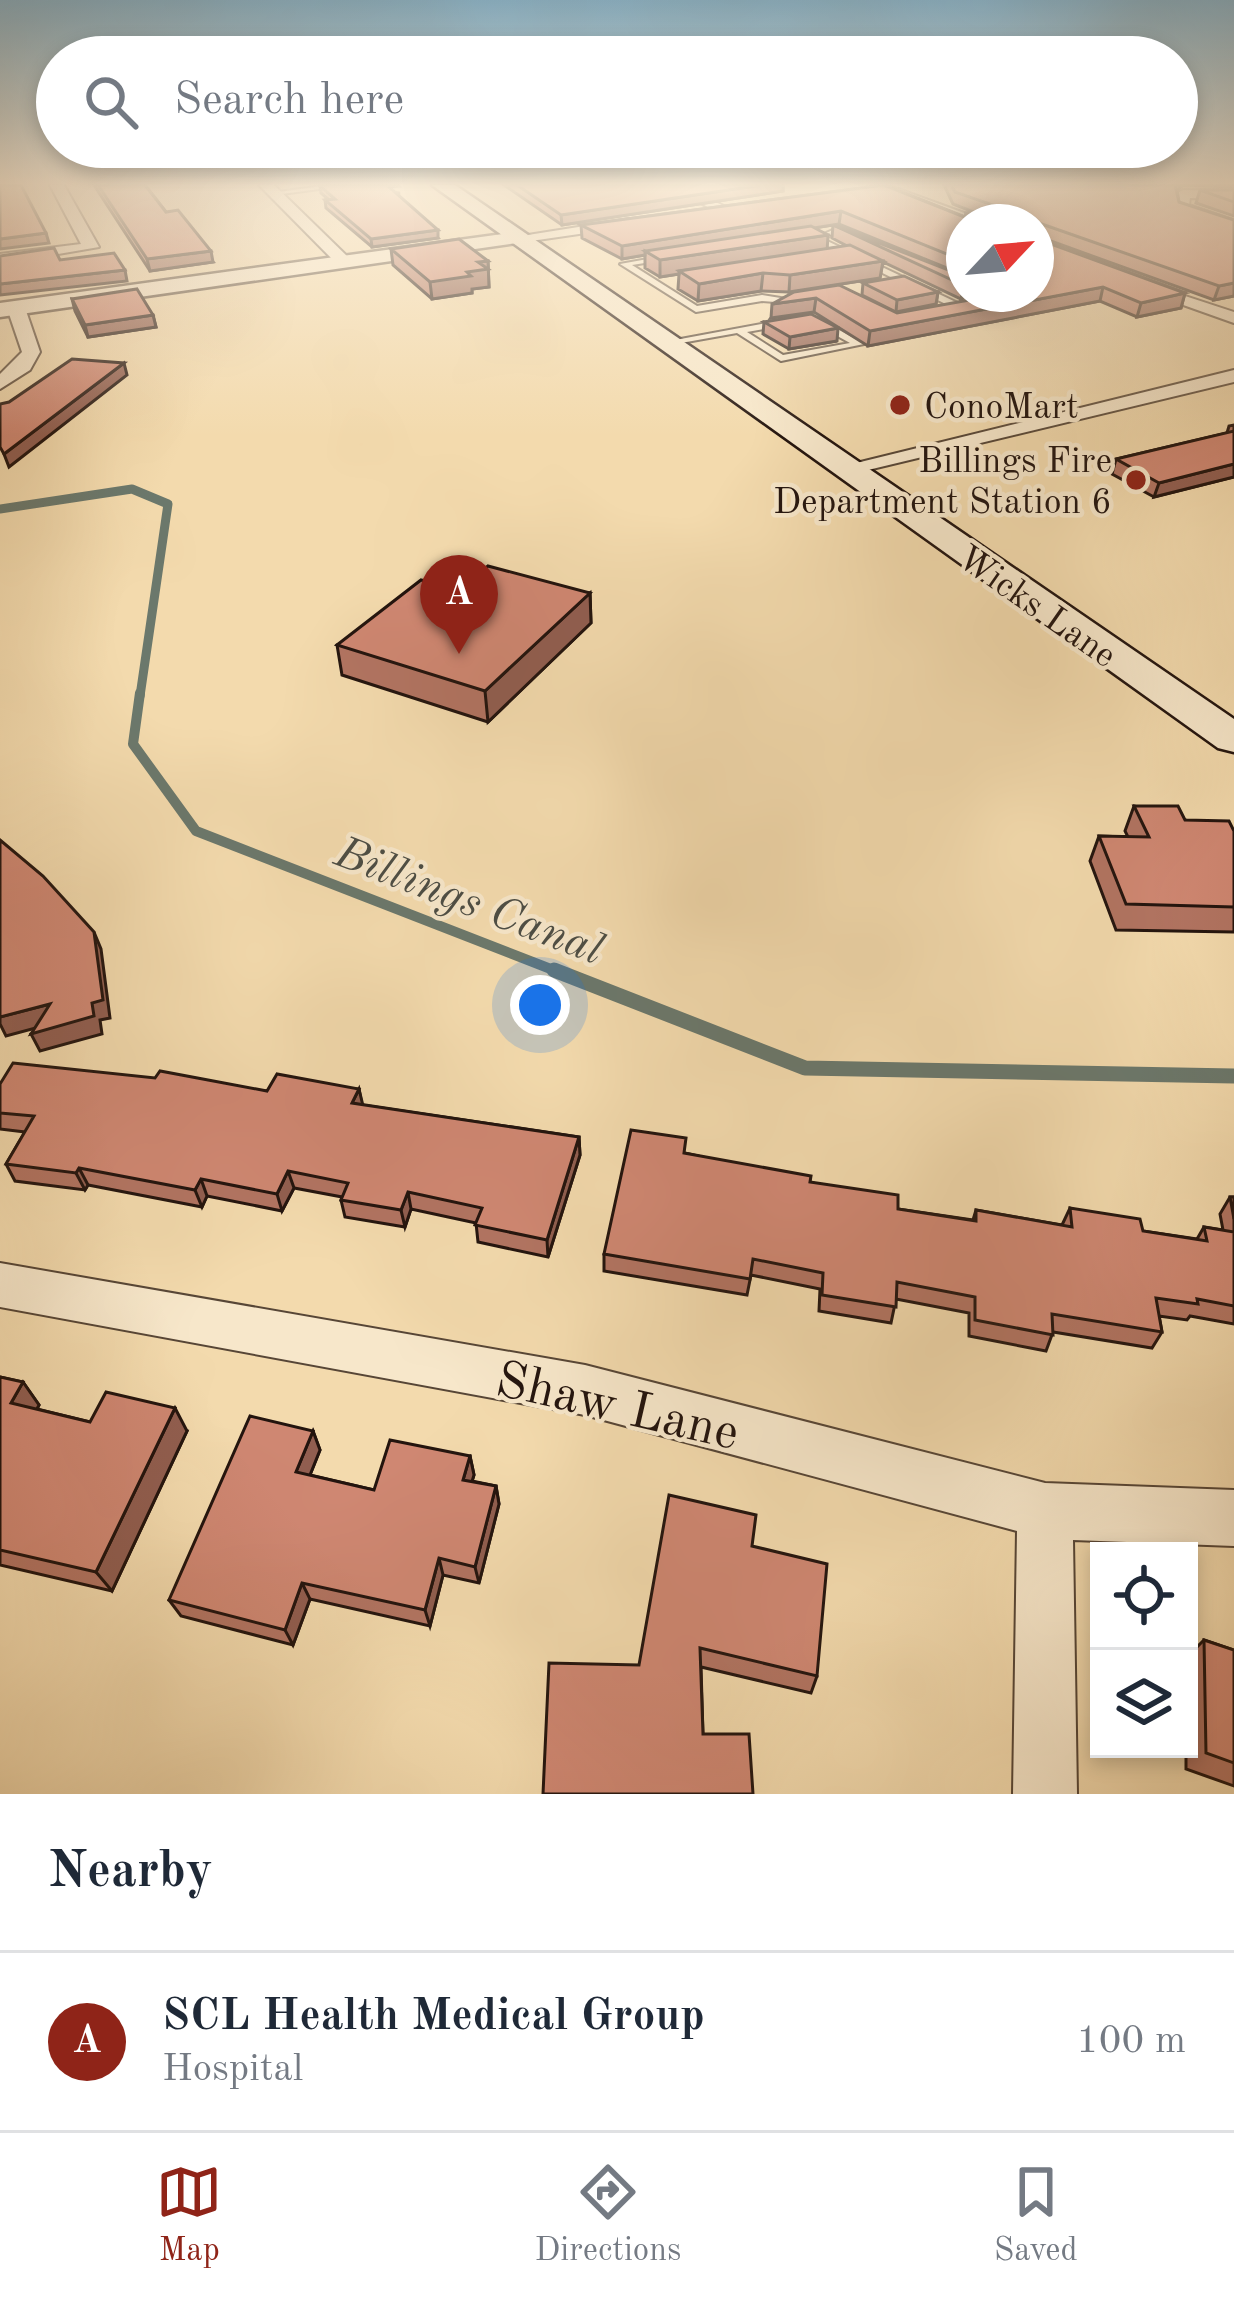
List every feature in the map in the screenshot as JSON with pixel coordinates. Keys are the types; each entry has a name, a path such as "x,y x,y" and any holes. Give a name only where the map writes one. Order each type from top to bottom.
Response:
{"main road":[{"name":"Wicks Lane","path":"560,269 1234,739"}],"street":[{"path":"0,383 23,366 31,352 8,309 296,269"},
{"path":"1120,276 1234,318"},
{"path":"843,469 1234,376"},
{"name":"Shaw Lane","path":"0,1285 585,1390 1045,1511 1234,1518"},
{"path":"1045,1511 1045,1794"}],"lane":[{"path":"632,269 696,309 762,298 789,300"},
{"path":"879,269 946,302"},
{"path":"881,284 903,280"},
{"path":"659,285 680,282"},
{"path":"738,330 750,317 805,297"},
{"path":"937,312 946,310"},
{"path":"664,343 738,330 812,319 859,344 781,358 738,330"}],"building":[{"path":"0,269 125,270 0,284"},
{"path":"414,269 488,269 467,272 471,276 430,282"},
{"path":"832,269 790,275 763,273 699,284 679,271"},
{"path":"1054,269 1118,269 1185,293 1141,303 1103,287 1054,296"},
{"path":"1170,269 1234,269 1234,283 1219,286"},
{"path":"904,276 938,292 897,300 863,283"},
{"path":"839,285 897,313 946,304 946,312 971,312 870,331 816,298 772,304 794,292"},
{"path":"137,289 153,315 85,325 72,299"},
{"path":"811,314 838,328 790,337 764,322"},
{"path":"72,359 124,363 4,454 0,404"},
{"path":"1234,431 1234,464 1159,483 1116,459"},
{"path":"488,566 590,593 485,691 337,645 421,580 459,590"},
{"path":"1134,806 1178,806 1185,820 1229,821 1234,831 1234,907 1126,904 1099,836 1149,837"},
{"path":"0,840 43,876 94,932 103,1000 92,1003 94,1016 31,1034 50,1004 0,1017"},
{"path":"13,1063 155,1078 160,1071 267,1091 277,1074 359,1089 352,1103 579,1137 547,1240 475,1225 482,1208 408,1192 401,1210 341,1200 348,1183 288,1171 277,1194 201,1179 195,1190 79,1168 76,1173 6,1164 34,1116 0,1113 0,1084"},
{"path":"631,1130 686,1138 684,1153 811,1176 810,1182 898,1195 898,1209 976,1221 976,1210 1072,1227 1070,1208 1140,1219 1143,1231 1207,1241 1204,1227 1234,1232 1234,1306 1156,1298 1162,1332 1052,1314 1053,1335 975,1320 975,1297 897,1282 896,1307 822,1295 823,1273 753,1259 750,1279 604,1254"},
{"path":"0,1377 23,1382 11,1403 90,1422 106,1392 175,1408 96,1572 0,1550"},
{"path":"250,1416 313,1431 296,1472 374,1490 390,1440 470,1456 463,1480 496,1486 475,1567 439,1558 425,1610 302,1583 285,1630 169,1600"},
{"path":"669,1495 756,1515 752,1546 827,1564 817,1676 700,1648 703,1734 749,1734 753,1794 543,1794 549,1663 639,1665"},
{"path":"1204,1640 1234,1650 1234,1763 1206,1753"}],"waterway":[{"name":"Billings Canal","path":"0,509 132,489 168,504 140,696"},
{"name":"Billings Canal","path":"140,693 133,744 196,831 561,973"},
{"name":"Billings Canal","path":"554,970 805,1068 1234,1076"}],"place":[{"name":"ConoMart","path":"900,405"},
{"name":"Billings Fire Department Station 6","path":"1136,480"},
{"name":"SCL Health Medical Group","path":"459,654"}]}
